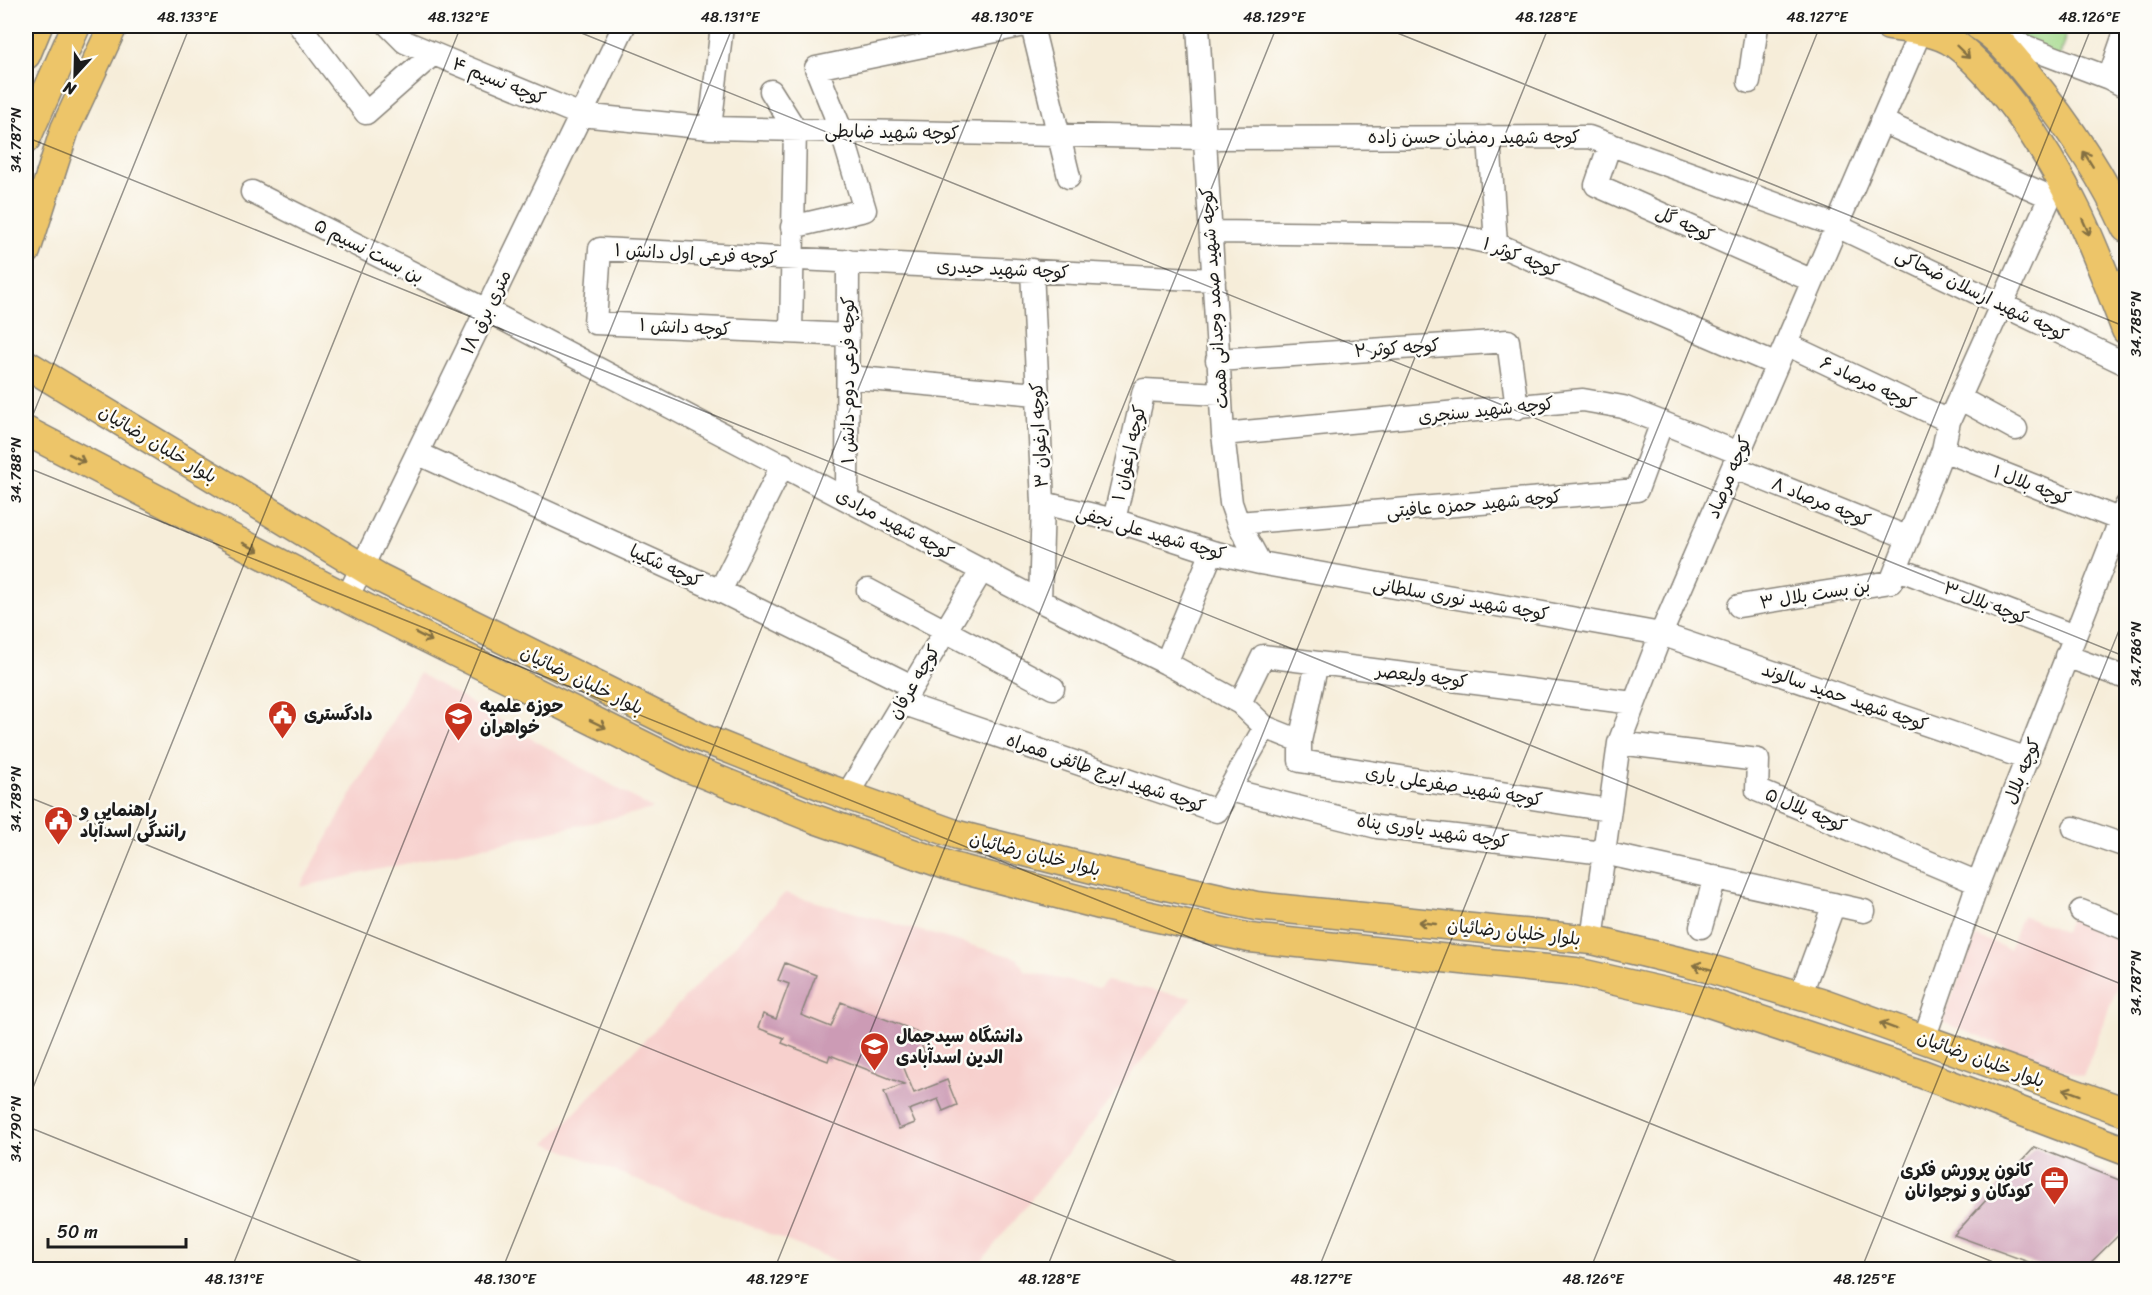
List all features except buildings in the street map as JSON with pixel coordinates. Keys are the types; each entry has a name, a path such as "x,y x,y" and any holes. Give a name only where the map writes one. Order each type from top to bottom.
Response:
{"main road":[{"path":"26,55 38,26"},
{"path":"26,139 76,26"},
{"path":"26,251 65,129 113,26"},
{"path":"1889,26 1922,28 1954,43 1997,85 2044,148 2058,191 2088,231 2127,330"},
{"path":"1987,30 2063,119 2115,202 2127,228"},
{"name":"بلوار خلبان رضائیان","path":"26,363 361,568 559,669 702,738 847,795 958,835 1108,873 1256,906 1592,940 1707,968 1800,996 2127,1112"},
{"name":"بلوار خلبان رضائیان","path":"26,431 347,598 544,698 689,768 815,819 949,866 1100,905 1250,938 1587,974 1700,1000 1805,1033 2127,1151"},
{"path":"1587,974 1592,940"}],"street":[{"path":"300,26 366,113 433,54"},
{"name":"کوچه نسیم ۴","path":"389,26 405,42 581,115"},
{"name":"۱۸ متری برق","path":"347,598 624,26"},
{"path":"710,128 722,26"},
{"path":"792,227 865,210 841,130 816,68 1020,26"},
{"path":"1032,26 1069,177"},
{"name":"کوچه شهید صمد وجدانی همت","path":"1198,26 1203,138 1212,232 1217,360 1223,434 1231,503 1238,523 1260,563"},
{"path":"1749,82 1757,26"},
{"name":"کوچه مرصاد","path":"1592,940 1608,810 1619,743 1661,634 1922,28"},
{"path":"1987,30 2118,82 2127,29"},
{"path":"771,91 795,129 791,333"},
{"name":"کوچه شهید ضابطی","path":"581,115 710,128 1203,138"},
{"path":"1881,121 2058,191 2001,305 1949,421 1943,450 1895,576"},
{"path":"1490,137 1496,244"},
{"name":"کوچه شهید رمضان حسن زاده","path":"1203,138 1589,137 1837,226"},
{"name":"کوچه گل","path":"1610,144 1596,185 1813,281"},
{"name":"بن بست نسیم ۵","path":"252,192 486,310"},
{"name":"کوچه شهید ارسلان ضحاکی","path":"1837,226 2127,364"},
{"name":"کوچه کوثر ۱","path":"1212,232 1454,235 1496,244 1781,355"},
{"name":"کوچه فرعی اول دانش ۱","path":"600,249 792,258"},
{"name":"کوچه دانش ۱","path":"600,249 595,323 848,335"},
{"name":"کوچه شهید حیدری","path":"792,258 1214,280"},
{"name":"کوچه فرعی دوم دانش ۱","path":"848,261 848,498"},
{"name":"کوچه ارغوان ۳","path":"1032,270 1036,394 1043,503 1040,600"},
{"name":"کوچه شهید مرادی","path":"486,310 1240,703 1265,727 1300,751"},
{"name":"کوچه کوثر ۲","path":"1217,360 1508,341 1517,408"},
{"name":"کوچه مرصاد ۶","path":"1781,355 1949,421"},
{"path":"848,377 1036,394"},
{"name":"کوچه ارغوان ۱","path":"1114,519 1144,390 1220,394"},
{"path":"1959,398 2016,429"},
{"name":"کوچه شهید سنجری","path":"1223,434 1583,400 1623,406 1662,422 1736,460"},
{"name":"کوچه شهید حمزه عافیتی","path":"1238,523 1637,490 1662,422"},
{"name":"کوچه بلال ۱","path":"1943,450 2124,513"},
{"name":"کوچه شکیبا","path":"417,453 720,591 907,694"},
{"name":"کوچه مرصاد ۸","path":"1736,460 1909,538"},
{"path":"720,591 783,464"},
{"name":"کوچه شهید علی نجفی","path":"1043,503 1114,519 1212,552 1260,563"},
{"name":"کوچه بلال","path":"1924,1039 1978,883 2070,646 2119,545 2124,513"},
{"path":"1166,663 1212,552"},
{"name":"کوچه شهید نوری سلطانی","path":"1260,563 1661,634"},
{"name":"کوچه عرفان","path":"847,795 982,570"},
{"name":"بن بست بلال ۳","path":"1739,606 1895,576"},
{"name":"کوچه بلال ۳","path":"1895,576 2070,646 2127,678"},
{"path":"868,590 1053,688"},
{"name":"کوچه شهید حمید سالوند","path":"1661,634 2028,759"},
{"name":"کوچه ولیعصر","path":"1240,703 1263,656 1634,704"},
{"path":"1300,751 1317,663"},
{"name":"کوچه شهید ایرج طائفی همراه","path":"907,694 1217,811 1265,727"},
{"name":"کوچه بلال ۵","path":"1619,743 1758,760 1757,790 1978,883"},
{"name":"کوچه شهید صفرعلی یاری","path":"1300,751 1608,810"},
{"name":"کوچه شهید یاوری پناه","path":"1230,790 1377,827 1604,853 1864,910"},
{"path":"2074,828 2127,846"},
{"path":"1701,927 1715,877"},
{"path":"1800,996 1834,904"},
{"path":"2081,911 2127,929"}],"shaded area":[{"name":"حوزه علمیه خواهران","path":"419,673 653,809 300,887"},
{"name":"دانشگاه سیدجمال الدین اسدآبادی","path":"785,893 1017,958 1025,971 1099,988 1106,981 1192,998 975,1269 856,1269 546,1143"},
{"path":"2022,915 2064,932 2071,916 2126,937 2126,964 2083,1077 1942,1022 1976,936 2009,949"}],"green space":[{"path":"1999,26 2068,26 2057,67"}],"place":[{"name":"دادگستری","path":"283,740"},
{"name":"حوزه علمیه خواهران","path":"459,742"},
{"name":"راهنمایی و رانندگی اسدآباد","path":"59,846"},
{"name":"دانشگاه سیدجمال الدین اسدآبادی","path":"875,1072"},
{"name":"کانون پرورش فکری کودکان و نوجوانان","path":"2054,1206"}]}
